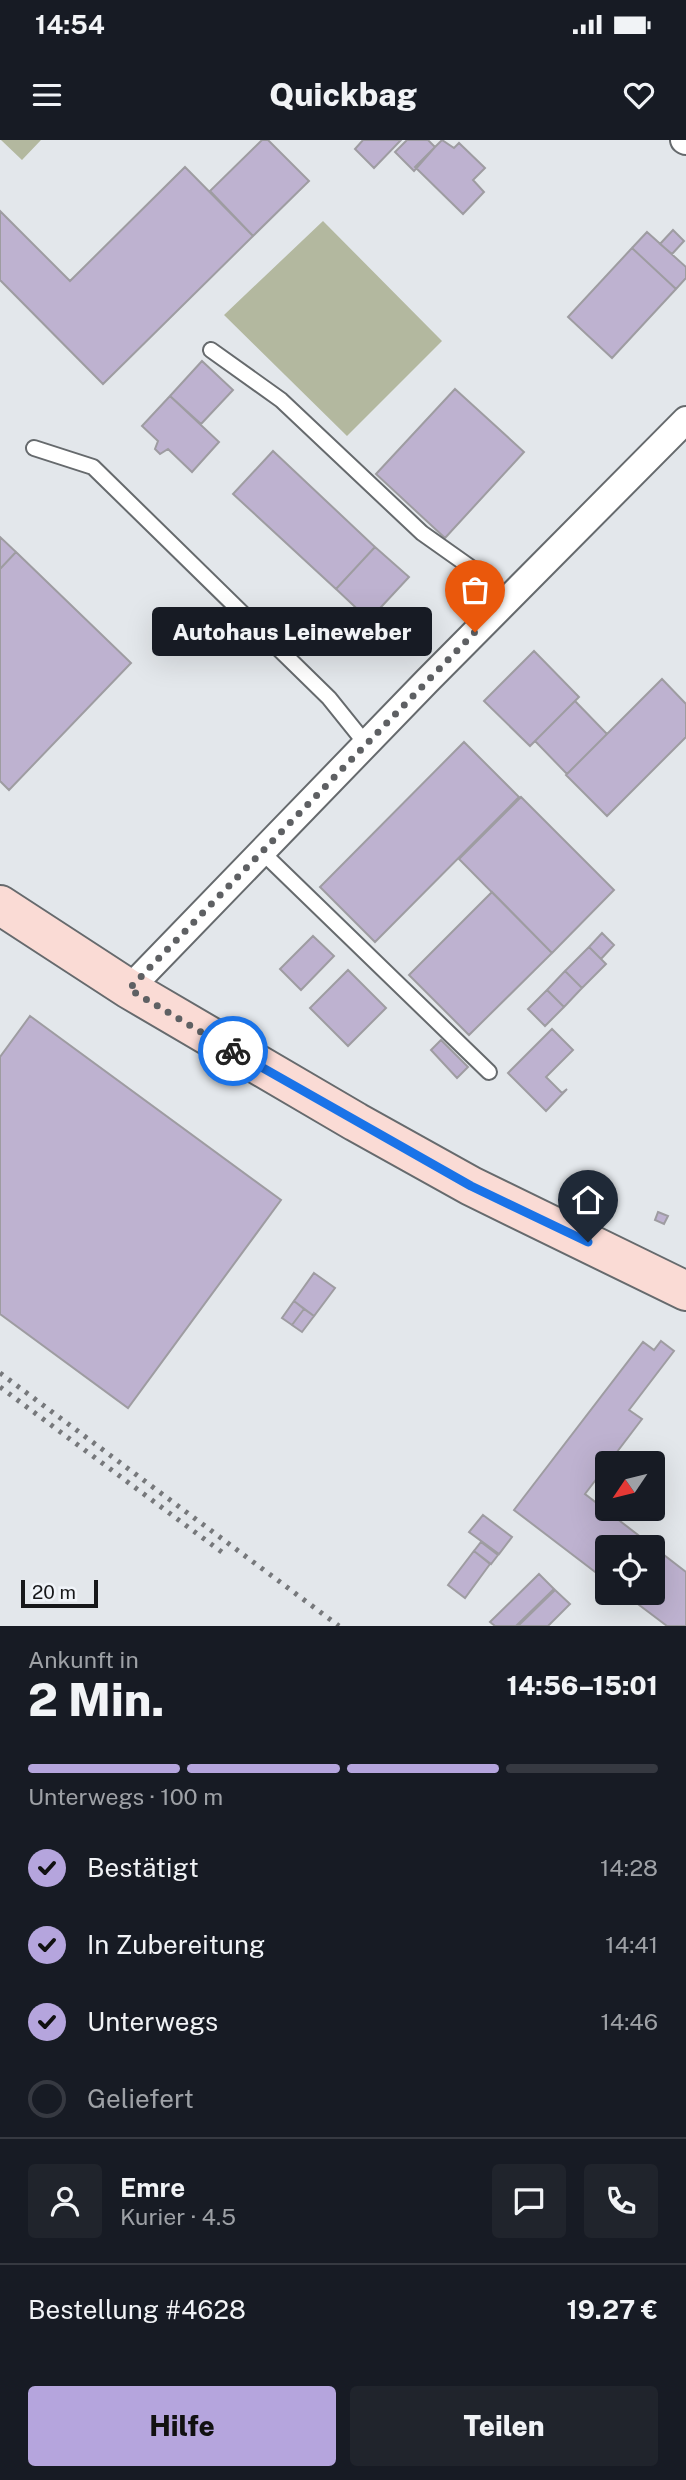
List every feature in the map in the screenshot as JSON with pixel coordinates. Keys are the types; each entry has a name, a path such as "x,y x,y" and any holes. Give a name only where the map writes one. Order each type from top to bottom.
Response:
{"main road":[{"path":"0,905 129,989 471,1186 686,1291"}],"street":[{"path":"129,989 686,420"}],"lane":[{"path":"211,350 281,400 422,533 487,579 507,600"},
{"path":"33,448 93,467 329,698 366,744"},
{"path":"262,852 489,1073"}],"green space":[{"path":"1,140 41,140 22,160"},
{"path":"323,221 442,341 347,436 224,315"}],"building":[{"path":"262,140 268,140 309,181 253,236 210,191"},
{"path":"363,140 401,140 374,168 355,149"},
{"path":"407,140 428,140 435,147 414,171 395,152"},
{"path":"442,140 454,148 459,143 485,168 473,180 484,192 463,214 415,167"},
{"path":"185,167 253,236 103,384 0,280 0,211 70,281"},
{"path":"673,230 684,241 672,254 660,244"},
{"path":"647,232 686,267 686,278 676,289 632,248"},
{"path":"632,248 676,289 612,358 568,317"},
{"path":"202,361 233,390 201,424 170,396"},
{"path":"455,389 524,452 445,538 376,474"},
{"path":"170,396 219,442 192,472 168,449 160,454 155,449 158,441 142,426"},
{"path":"273,451 375,547 336,589 233,494"},
{"path":"0,537 16,552 0,569"},
{"path":"375,547 409,577 369,620 336,589"},
{"path":"16,552 131,663 9,790 0,781 0,569"},
{"path":"534,651 579,697 530,746 484,701"},
{"path":"662,679 686,704 686,737 607,816 566,775"},
{"path":"575,701 607,734 567,774 535,741"},
{"path":"464,742 519,797 375,942 320,887"},
{"path":"521,797 614,890 552,953 459,859"},
{"path":"492,892 552,953 469,1035 409,975"},
{"path":"602,933 614,945 601,959 589,947"},
{"path":"313,936 334,956 301,990 280,969"},
{"path":"589,947 606,964 582,988 565,971"},
{"path":"348,970 386,1008 348,1046 310,1008"},
{"path":"565,971 582,988 564,1007 547,990"},
{"path":"547,990 564,1007 545,1026 528,1009"},
{"path":"30,1016 281,1200 128,1408 0,1314 0,1057"},
{"path":"552,1029 573,1050 546,1077 562,1093 567,1089 546,1111 508,1073"},
{"path":"441,1040 468,1067 457,1078 431,1050"},
{"path":"658,1212 668,1216 664,1224 655,1220"},
{"path":"314,1273 335,1288 314,1316 294,1301"},
{"path":"294,1301 304,1309 292,1325 282,1318"},
{"path":"304,1309 314,1316 302,1332 292,1325"},
{"path":"661,1341 674,1351 629,1410 642,1419 618,1451 595,1451 595,1481 585,1494 595,1502 595,1521 620,1521 638,1535 595,1535 595,1572 514,1510 643,1342 654,1350"},
{"path":"483,1515 512,1537 499,1554 469,1532"},
{"path":"481,1542 498,1555 491,1564 474,1551"},
{"path":"474,1551 490,1564 465,1598 448,1585"},
{"path":"665,1556 686,1572 686,1626 667,1626 639,1605 665,1605"},
{"path":"539,1574 554,1589 516,1626 495,1626 490,1622"},
{"path":"555,1590 570,1604 548,1626 518,1626"}],"railway":[{"path":"0,1373 339,1626"},
{"path":"0,1387 223,1553"}],"way so far":[{"path":"233,1051 129,989 475,632"}],"place":[{"name":"Autohaus Leineweber","path":"475,632"}],"route":[{"path":"233,1051 471,1186 588,1242"}]}
